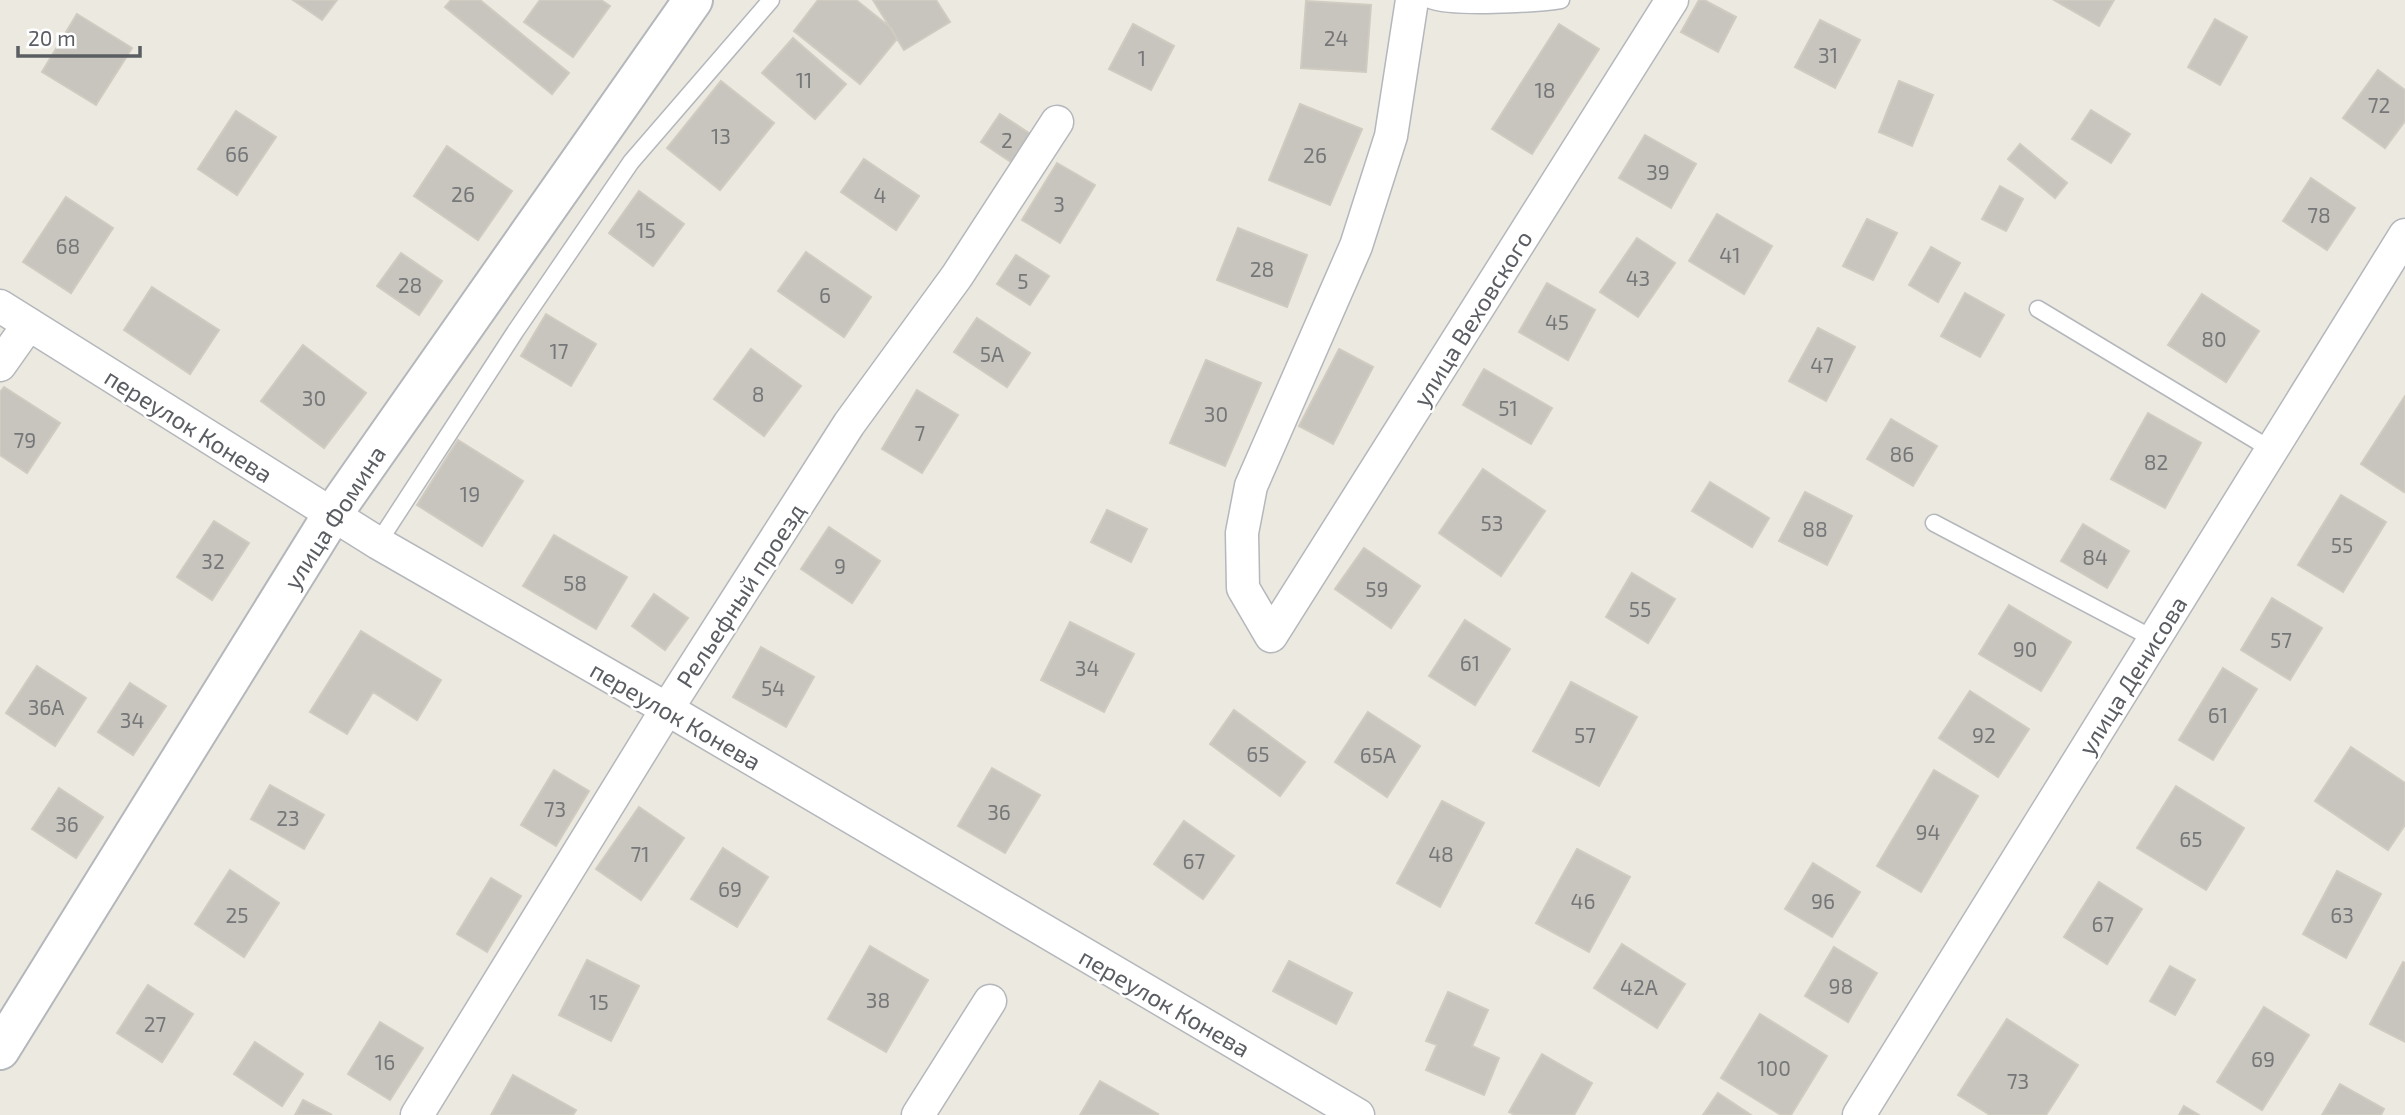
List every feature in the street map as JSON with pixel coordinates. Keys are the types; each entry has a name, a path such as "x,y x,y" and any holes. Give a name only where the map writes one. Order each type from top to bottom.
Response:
{"street":[{"name":"улица Фомина","path":"0,1050 332,515 693,0"},
{"name":"улица Веховского","path":"1412,0 1391,136 1356,246 1251,486 1242,533 1243,588 1271,636 1672,0"},
{"name":"Рельефный проезд","path":"417,1115 667,709 849,424 957,276 1057,122"},
{"name":"улица Денисова","path":"1859,1115 2405,235"},
{"name":"переулок Конева","path":"0,306 378,543 667,709 1358,1115"},
{"path":"0,365 29,324"},
{"path":"918,1115 990,1000"}],"lane":[{"path":"378,543 515,332 631,162 771,0"},
{"path":"1430,0 1461,3 1542,3 1561,0"},
{"path":"2038,309 2272,450"},
{"path":"1934,523 2154,639"}],"building":[{"path":"293,0 337,0 322,20"},
{"path":"451,0 480,0 569,73 552,94 445,7"},
{"path":"540,0 601,0 610,6 573,57 524,22"},
{"path":"818,0 856,0 891,28 897,39 860,84 794,31"},
{"path":"873,0 936,0 950,22 904,50"},
{"path":"1699,0 1736,17 1718,52 1681,32"},
{"path":"2054,0 2114,0 2099,26"},
{"path":"1306,1 1371,5 1366,72 1301,68"},
{"path":"77,14 132,48 96,105 42,72"},
{"path":"2215,19 2247,37 2220,85 2188,67"},
{"path":"1820,20 1860,40 1835,88 1795,67"},
{"path":"1133,24 1174,46 1151,90 1109,69"},
{"path":"1559,24 1599,49 1532,154 1492,129"},
{"path":"793,38 846,84 815,119 762,73"},
{"path":"2378,70 2405,90 2405,121 2385,148 2343,118"},
{"path":"721,81 774,123 720,190 667,148"},
{"path":"1899,81 1933,95 1912,146 1879,132"},
{"path":"1300,104 1362,129 1330,205 1269,180"},
{"path":"2091,110 2130,134 2111,163 2072,139"},
{"path":"236,111 276,137 237,195 198,169"},
{"path":"1000,114 1032,135 1014,164 981,142"},
{"path":"1645,135 1696,164 1671,208 1619,178"},
{"path":"2020,144 2067,183 2055,198 2008,159"},
{"path":"447,146 512,191 478,240 414,196"},
{"path":"864,159 919,196 896,230 841,192"},
{"path":"1057,163 1095,185 1060,243 1022,220"},
{"path":"2311,178 2355,208 2327,250 2283,221"},
{"path":"2000,186 2023,199 2006,231 1982,219"},
{"path":"639,191 684,224 653,266 609,233"},
{"path":"66,197 113,228 71,293 23,262"},
{"path":"1717,214 1772,246 1744,294 1689,261"},
{"path":"1867,219 1897,233 1873,280 1843,266"},
{"path":"1238,228 1307,255 1287,307 1217,280"},
{"path":"1637,238 1675,263 1638,317 1600,292"},
{"path":"1931,247 1960,263 1938,302 1909,285"},
{"path":"806,252 871,297 844,337 778,291"},
{"path":"401,253 442,281 419,315 377,286"},
{"path":"1016,255 1049,276 1030,305 997,284"},
{"path":"1547,283 1595,310 1568,360 1519,332"},
{"path":"152,287 219,330 190,374 124,330"},
{"path":"1965,293 2004,315 1980,357 1941,336"},
{"path":"2202,294 2259,331 2226,382 2168,345"},
{"path":"546,314 596,344 571,386 521,356"},
{"path":"977,318 1030,353 1007,387 954,352"},
{"path":"1818,328 1855,347 1826,401 1789,381"},
{"path":"303,345 366,393 324,448 261,401"},
{"path":"751,349 801,386 764,436 714,399"},
{"path":"1339,349 1373,367 1333,444 1299,426"},
{"path":"1206,360 1261,383 1225,466 1170,443"},
{"path":"1484,369 1552,408 1531,444 1463,405"},
{"path":"4,387 60,423 27,473 0,455 0,392"},
{"path":"917,390 958,415 922,473 882,449"},
{"path":"2405,396 2405,490 2404,492 2361,464"},
{"path":"2148,413 2201,443 2165,508 2111,479"},
{"path":"1891,419 1937,446 1913,486 1867,459"},
{"path":"458,440 523,481 482,546 417,505"},
{"path":"1483,469 1545,511 1501,576 1439,533"},
{"path":"1710,482 1769,518 1752,547 1692,511"},
{"path":"1805,492 1852,516 1827,565 1779,541"},
{"path":"2341,495 2386,522 2343,592 2298,565"},
{"path":"1107,510 1147,529 1131,562 1091,542"},
{"path":"214,521 249,543 212,600 177,577"},
{"path":"2083,524 2129,551 2107,588 2061,561"},
{"path":"829,527 880,561 852,603 801,569"},
{"path":"554,535 627,577 596,629 523,586"},
{"path":"1364,548 1420,586 1391,628 1335,589"},
{"path":"1632,573 1675,599 1648,643 1606,617"},
{"path":"654,594 688,618 665,650 632,626"},
{"path":"2272,598 2322,628 2290,680 2241,650"},
{"path":"2009,605 2071,642 2041,691 1979,654"},
{"path":"1465,620 1510,649 1475,705 1429,676"},
{"path":"1070,622 1134,654 1104,712 1041,680"},
{"path":"361,631 441,680 417,720 373,692 347,734 310,712"},
{"path":"761,647 814,677 786,727 733,697"},
{"path":"37,666 86,698 55,746 6,713"},
{"path":"2223,668 2257,689 2213,760 2179,740"},
{"path":"1571,682 1637,717 1599,786 1533,751"},
{"path":"130,683 166,706 133,755 98,732"},
{"path":"1970,691 2029,729 1998,777 1939,738"},
{"path":"1234,710 1305,762 1280,796 1210,744"},
{"path":"1368,712 1420,746 1387,797 1335,762"},
{"path":"2351,747 2405,783 2405,825 2388,850 2315,801"},
{"path":"992,768 1040,795 1005,853 958,826"},
{"path":"554,770 589,791 556,846 521,825"},
{"path":"1934,770 1978,796 1921,892 1877,866"},
{"path":"270,785 324,815 304,849 251,819"},
{"path":"2176,786 2244,828 2206,890 2137,848"},
{"path":"59,788 103,817 76,858 32,829"},
{"path":"1442,801 1484,823 1440,907 1397,883"},
{"path":"639,807 684,838 641,900 596,869"},
{"path":"1184,821 1234,856 1203,899 1154,864"},
{"path":"723,848 768,877 737,927 691,899"},
{"path":"1577,849 1630,877 1589,952 1536,923"},
{"path":"1813,863 1860,892 1832,937 1785,909"},
{"path":"230,870 279,903 244,957 195,924"},
{"path":"2337,871 2381,894 2346,958 2303,934"},
{"path":"491,878 521,896 487,952 457,934"},
{"path":"2099,882 2142,909 2107,964 2064,937"},
{"path":"1622,944 1685,984 1657,1028 1594,988"},
{"path":"870,946 928,980 886,1052 828,1019"},
{"path":"1834,947 1877,973 1848,1022 1805,996"},
{"path":"587,960 639,986 611,1041 559,1015"},
{"path":"1289,961 1352,993 1336,1024 1273,991"},
{"path":"2403,962 2405,963 2405,1042 2370,1024"},
{"path":"2170,966 2195,980 2175,1015 2150,1001"},
{"path":"148,985 193,1014 162,1062 117,1033"},
{"path":"1448,992 1488,1010 1472,1046 1499,1058 1484,1095 1426,1070 1437,1045 1426,1041"},
{"path":"2264,1007 2309,1035 2262,1110 2217,1082"},
{"path":"1760,1014 1827,1056 1791,1115 1781,1115 1721,1078"},
{"path":"2007,1019 2078,1065 2046,1115 1990,1115 1958,1095"},
{"path":"380,1022 423,1048 390,1100 348,1074"},
{"path":"255,1042 303,1074 282,1106 234,1074"},
{"path":"1542,1054 1592,1083 1574,1115 1515,1115 1509,1112"},
{"path":"513,1075 576,1110 573,1115 491,1115"},
{"path":"1100,1081 1158,1114 1080,1115"},
{"path":"2340,1084 2384,1109 2381,1115 2322,1115"},
{"path":"1718,1093 1751,1115 1703,1115"},
{"path":"303,1100 332,1115 295,1115"},
{"path":"2184,1106 2199,1115 2179,1115"}]}
